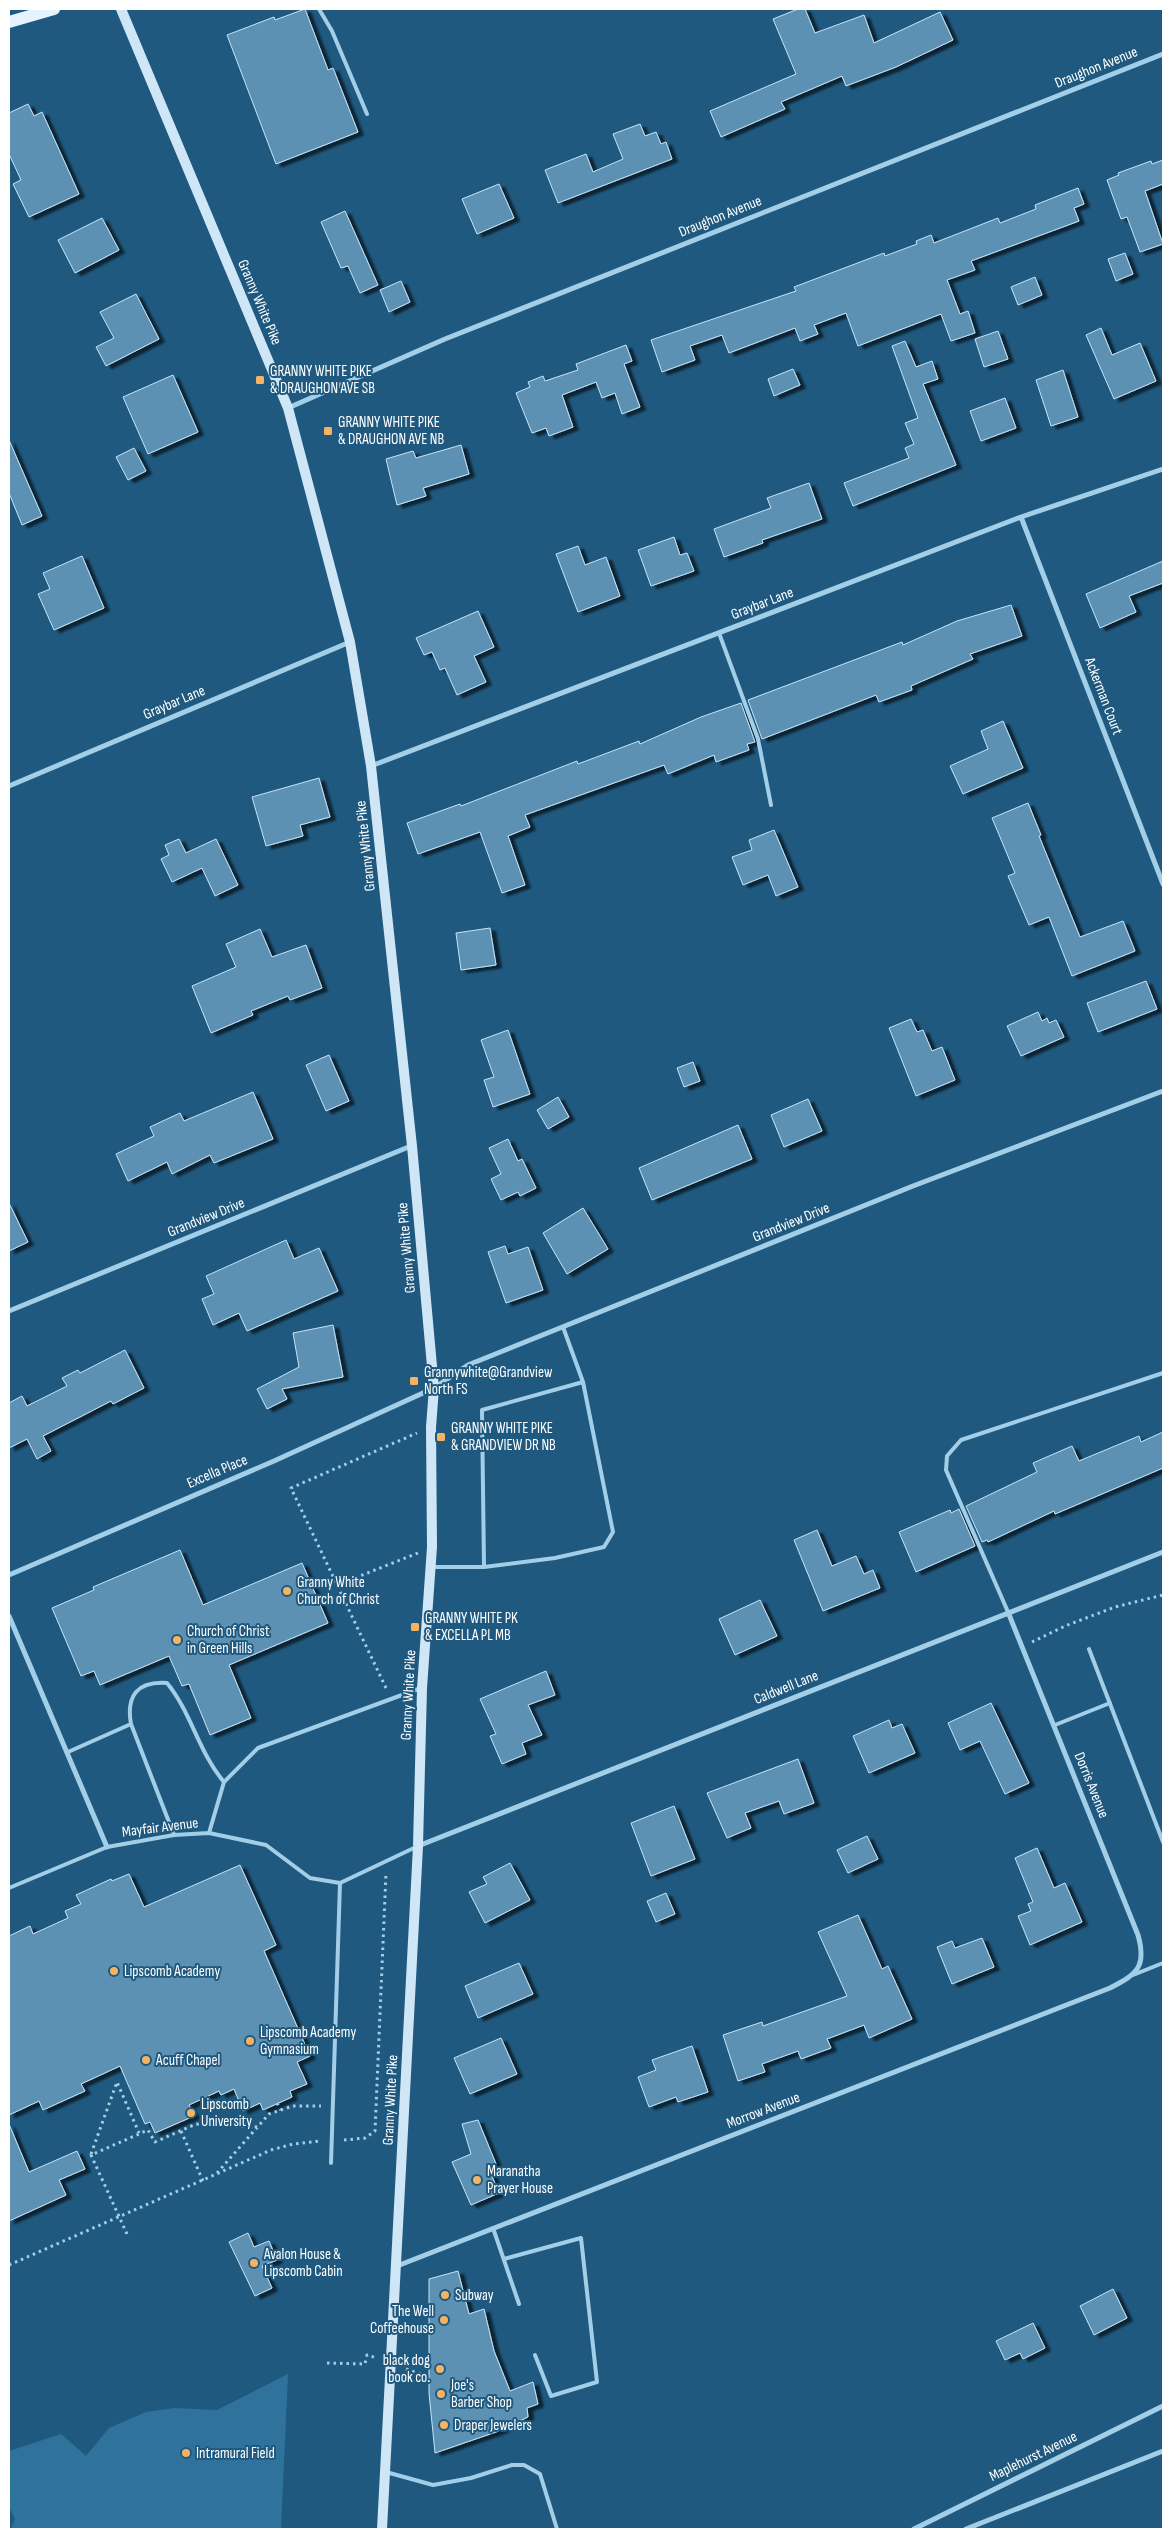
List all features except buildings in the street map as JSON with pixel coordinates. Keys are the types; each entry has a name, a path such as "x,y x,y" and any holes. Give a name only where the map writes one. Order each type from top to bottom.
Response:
{"main road":[{"path":"9,22 54,9"},
{"name":"Granny White Pike","path":"121,9 288,408 350,642 371,766 412,1146 434,1388 431,1427 432,1547 422,1688 418,1846 402,2154 394,2267 382,2529"}],"street":[{"name":"Draughon Avenue","path":"288,408 445,339 1163,54"},
{"name":"Graybar Lane","path":"371,766 1020,517 1163,469"},
{"name":"Ackerman Court","path":"1020,517 1163,884"},
{"name":"Graybar Lane","path":"9,786 350,642"},
{"name":"Grandview Drive","path":"434,1388 468,1365 904,1190 1163,1091"},
{"name":"Grandview Drive","path":"9,1311 412,1146"},
{"name":"Excella Place","path":"9,1575 274,1461 434,1388"},
{"name":"Caldwell Lane","path":"418,1846 1163,1552"},
{"name":"Dorris Avenue","path":"1008,1612 1138,1935 1142,1952 1138,1970"},
{"name":"Mayfair Avenue","path":"9,1616 107,1847"},
{"name":"Morrow Avenue","path":"394,2267 1110,1988 1133,1975 1138,1970"},
{"name":"Maplehurst Avenue","path":"914,2529 1163,2406"},
{"path":"966,2529 1163,2451"}],"lane":[{"path":"319,9 332,31 368,114"},
{"path":"719,632 758,739 771,806"},
{"path":"430,1567 484,1567 555,1558 604,1547 613,1532 582,1382 562,1327"},
{"path":"1008,1612 946,1470 947,1456 961,1440 1163,1373"},
{"path":"484,1567 482,1410 582,1382"},
{"path":"1089,1649 1163,1842"},
{"path":"174,1835 130,1724 129,1713 132,1696 144,1685 167,1683 176,1694 212,1768 224,1782"},
{"path":"209,1833 224,1782 258,1748 422,1688"},
{"path":"1055,1726 1110,1703"},
{"path":"68,1752 130,1724"},
{"name":"Mayfair Avenue","path":"107,1847 174,1835 209,1833 266,1845 310,1878 340,1882"},
{"path":"331,2164 340,1882 418,1846"},
{"path":"9,1888 107,1847"},
{"path":"1133,1975 1163,1963"},
{"path":"493,2228 519,2304"},
{"path":"504,2260 581,2238 597,2382 551,2396 535,2355"},
{"path":"384,2471 433,2484 450,2483 512,2465 524,2465 540,2474 557,2529"}],"path":[{"path":"392,1699 291,1488 431,1427"},
{"path":"337,1586 432,1547"},
{"path":"1022,1646 1065,1626 1115,1607 1163,1596"},
{"path":"9,2265 271,2150 299,2144 365,2138 375,2131 386,1861"},
{"path":"127,2234 91,2155 117,2082 139,2134"},
{"path":"277,2103 281,2110"},
{"path":"215,2175 269,2114 293,2106 334,2106"},
{"path":"91,2155 148,2130 155,2142 196,2124 258,2127"},
{"path":"182,2131 203,2181"}],"shaded area":[{"name":"Intramural Field","path":"288,2374 281,2529 11,2529 15,2519 9,2507 9,2451 61,2434 86,2456 109,2428 146,2412 175,2408 217,2410"}],"place":[{"name":"GRANNY WHITE PIKE & DRAUGHON AVE SB","path":"260,380"},
{"name":"GRANNY WHITE PIKE & DRAUGHON AVE NB","path":"328,431"},
{"name":"Grannywhite@Grandview North FS","path":"414,1381"},
{"name":"GRANNY WHITE PIKE & GRANDVIEW DR NB","path":"441,1437"},
{"name":"Granny White Church of Christ","path":"287,1591"},
{"name":"GRANNY WHITE PK & EXCELLA PL MB","path":"415,1627"},
{"name":"Church of Christ in Green Hills","path":"177,1640"},
{"name":"Lipscomb Academy","path":"114,1971"},
{"name":"Lipscomb Academy Gymnasium","path":"250,2041"},
{"name":"Acuff Chapel","path":"146,2060"},
{"name":"Lipscomb University","path":"191,2113"},
{"name":"Maranatha Prayer House","path":"477,2180"},
{"name":"Avalon House & Lipscomb Cabin","path":"254,2263"},
{"name":"Subway","path":"445,2295"},
{"name":"The Well Coffeehouse","path":"444,2320"},
{"name":"black dog book co.","path":"440,2369"},
{"name":"Joe's Barber Shop","path":"441,2394"},
{"name":"Draper Jewelers","path":"444,2425"},
{"name":"Intramural Field","path":"186,2453"}]}
